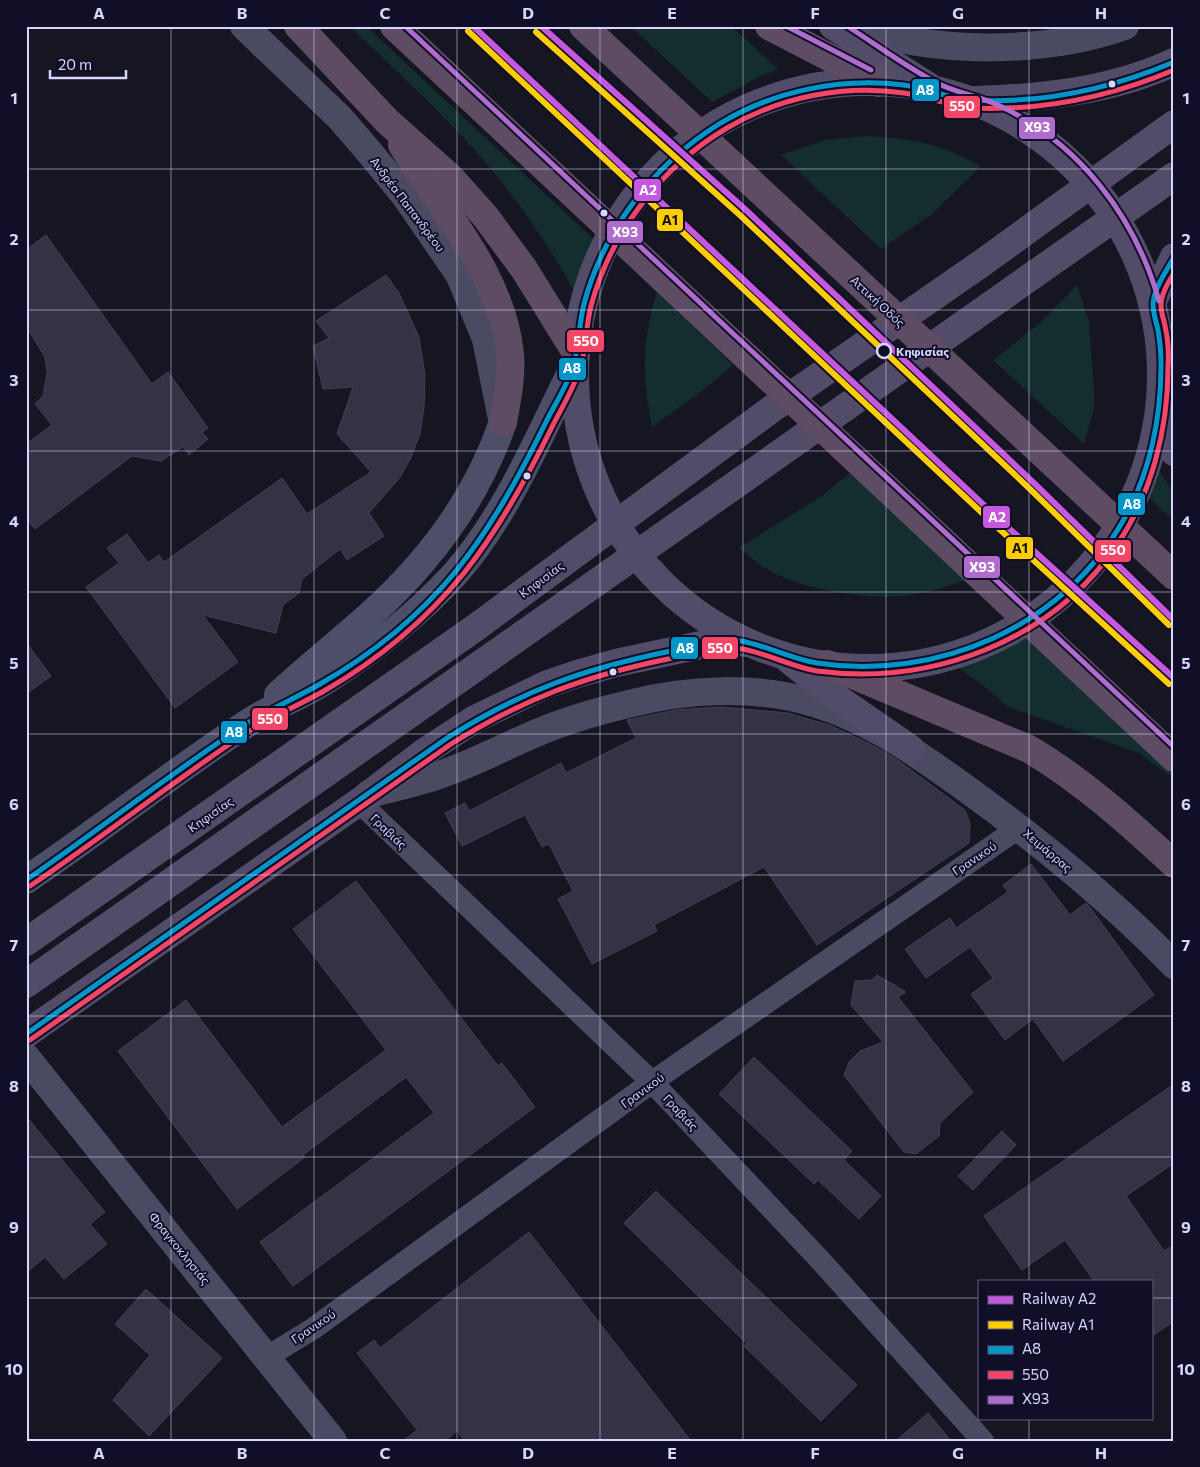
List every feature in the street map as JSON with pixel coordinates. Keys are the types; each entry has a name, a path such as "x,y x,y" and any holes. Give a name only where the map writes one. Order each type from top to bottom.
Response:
{"highway":[{"path":"298,26 387,121 451,178 485,216 524,268 576,351"},
{"path":"394,26 1174,758"},
{"name":"Αττική Οδός","path":"583,26 1174,576"},
{"path":"769,26 879,83"},
{"path":"387,121 482,269 496,299 506,331 510,356 508,394 503,422"},
{"path":"827,664 1029,749 1060,767 1086,786 1174,864"}],"main road":[{"path":"833,26 937,91"},
{"path":"967,100 1066,94 1115,83 1174,62"},
{"path":"26,880 252,720 325,681 358,658 425,604 455,574 503,504 576,351 590,284 611,235 636,197 659,170 679,151 723,120 773,99 807,89 852,83 879,83 937,91 967,100 996,112 1049,145 1094,189 1128,241 1149,294 1161,360 1161,440 1129,511 1094,563 1069,588 1024,624 967,651 937,659 875,667 827,664 783,654 753,644 706,618 684,602 644,565 602,496 591,470 579,419 576,351"},
{"name":"Κηφισίας","path":"26,942 475,628 745,428 982,263 1174,124"},
{"path":"26,984 1174,176"},
{"path":"1149,294 1174,258"},
{"path":"252,720 312,664 370,615 428,555 453,523 476,486 494,448 503,422"},
{"path":"26,1034 364,798 450,734 545,685 616,663 716,641 724,640 753,644"},
{"path":"783,654 837,698 911,749"}],"street":[{"name":"Ανδρέα Παπανδρέου","path":"244,26 340,118 406,197 459,274 486,340 503,422"},
{"path":"855,26 919,42 964,47 1015,46 1075,39 1125,26"},
{"name":"Χειμάρρας","path":"364,798 428,779 554,726 592,714 660,697 741,691 774,694 814,703 848,716 911,749 1020,827 1098,892 1174,965"},
{"name":"Γραβιάς","path":"364,798 652,1082 821,1261 984,1441"},
{"name":"Γρανικού","path":"268,1357 322,1322 652,1082 1020,827"},
{"name":"Φραγκοκλησιάς","path":"26,1057 268,1357 333,1441"}],"green space":[{"path":"350,26 366,26 601,246 580,302 534,226 494,172 448,122"},
{"path":"630,26 731,26 778,69 712,102"},
{"path":"867,136 913,141 939,147 981,166 932,214 881,249 781,155 825,140"},
{"path":"1077,285 1089,322 1095,404 1084,444 993,360 1040,323"},
{"path":"657,292 733,365 706,388 652,427 646,391 645,359 648,328"},
{"path":"1152,460 1174,493 1174,521 1141,490"},
{"path":"850,473 966,580 910,595 858,595 819,589 784,578 762,566 739,548 820,497"},
{"path":"1021,630 1174,775 1174,779 1139,753 1008,707 985,687 952,663"}],"building":[{"path":"46,235 152,384 168,372 208,428 202,432 208,439 189,455 183,447 161,461 132,456 35,529 26,518 26,444 52,425 35,404 43,396 47,373 45,357 26,326 26,250"},
{"path":"386,275 399,293 419,337 425,375 424,407 420,434 411,457 401,476 369,513 384,536 347,560 340,549 302,579 299,593 283,605 276,633 203,615 238,662 175,708 86,587 119,563 107,548 127,534 148,563 159,555 164,562 282,478 307,514 371,472 337,434 353,387 323,389 313,346 329,338 316,321"},
{"path":"26,642 51,676 26,694"},
{"path":"721,707 788,713 829,725 868,743 895,758 965,810 970,823 969,843 817,945 764,867 654,925 657,931 592,964 558,899 573,891 549,844 542,847 525,815 462,846 445,813 465,803 469,811 561,763 566,773 636,738 627,720 676,710"},
{"path":"1031,864 1070,915 1086,903 1089,906 1154,995 1063,1061 1033,1019 1005,1040 971,994 993,978 970,947 926,978 905,949 950,918 956,928 1008,892 1003,885"},
{"path":"356,881 498,1066 502,1063 535,1107 293,1286 260,1242 434,1113 406,1077 303,1155 305,1157 237,1209 118,1051 186,1000 282,1127 386,1050 293,929"},
{"path":"877,975 906,992 898,997 973,1092 940,1123 939,1136 916,1154 904,1152 844,1075 849,1062 860,1051 883,1042 851,1005 855,981 872,980"},
{"path":"754,1057 852,1151 844,1160 881,1196 859,1219 818,1180 814,1184 719,1094"},
{"path":"1174,1084 1174,1163 1126,1196 1164,1251 1174,1245 1174,1321 1152,1336 1152,1280 1093,1280 1065,1240 1022,1270 984,1216"},
{"path":"26,1116 105,1212 90,1224 107,1244 64,1279 45,1257 26,1273"},
{"path":"1002,1131 1016,1145 973,1190 958,1176"},
{"path":"656,1191 857,1385 821,1421 744,1346 747,1344 624,1223"},
{"path":"529,1232 691,1441 465,1441 457,1431 445,1441 403,1441 417,1430 357,1353 374,1340 380,1348"},
{"path":"146,1289 222,1358 149,1436 113,1400 150,1355 115,1324"},
{"path":"928,1413 951,1441 896,1441"}],"rail line":[{"name":"A2","path":"473,26 1001,521 1174,678"},
{"name":"A2","path":"541,26 747,211 1036,485 1174,620"},
{"name":"A1","path":"468,31 996,526 1169,684"},
{"name":"A1","path":"536,32 742,217 1031,490 1169,625"}],"transit line":[{"name":"X93","path":"405,26 1174,747"},
{"name":"X93","path":"786,26 871,70"},
{"name":"X93","path":"847,26 925,77 944,86 998,105 1027,121 1054,140 1078,161 1100,185 1119,212 1149,270 1159,301"},
{"name":"A8","path":"26,880 246,724 320,684 358,660 393,634 442,588 494,517 517,479 566,384 574,364 582,313 593,276 604,250 618,225 634,201 653,179 695,140 719,124 762,103 808,89 832,85 880,83 913,86 962,99 1023,100 1075,93 1100,87 1150,72 1174,62"},
{"name":"550","path":"30,886 249,731 324,691 362,667 417,623 449,590 477,556 500,522 532,467 569,395 581,366 591,306 611,252 625,227 660,182 703,144 747,117 769,108 813,95 858,90 881,91 913,94 972,108 1024,107 1100,95 1150,80 1174,70"},
{"name":"A8","path":"26,1034 447,738 502,707 554,683 610,665 722,640 746,642 817,663 862,666 907,663 951,654 993,638 1032,617 1068,590 1099,557 1124,519 1141,483 1152,445 1159,405 1160,348 1153,304 1161,280 1174,257"},
{"name":"550","path":"30,1040 451,744 504,714 555,691 609,673 702,651 723,648 747,650 817,671 860,674 903,671 945,663 985,650 1023,631 1058,608 1090,579 1117,545 1140,504 1149,482 1161,437 1167,390 1167,336 1161,311 1161,302 1174,273"}],"place":[{"name":"Κηφισίας","path":"884,351"}]}
